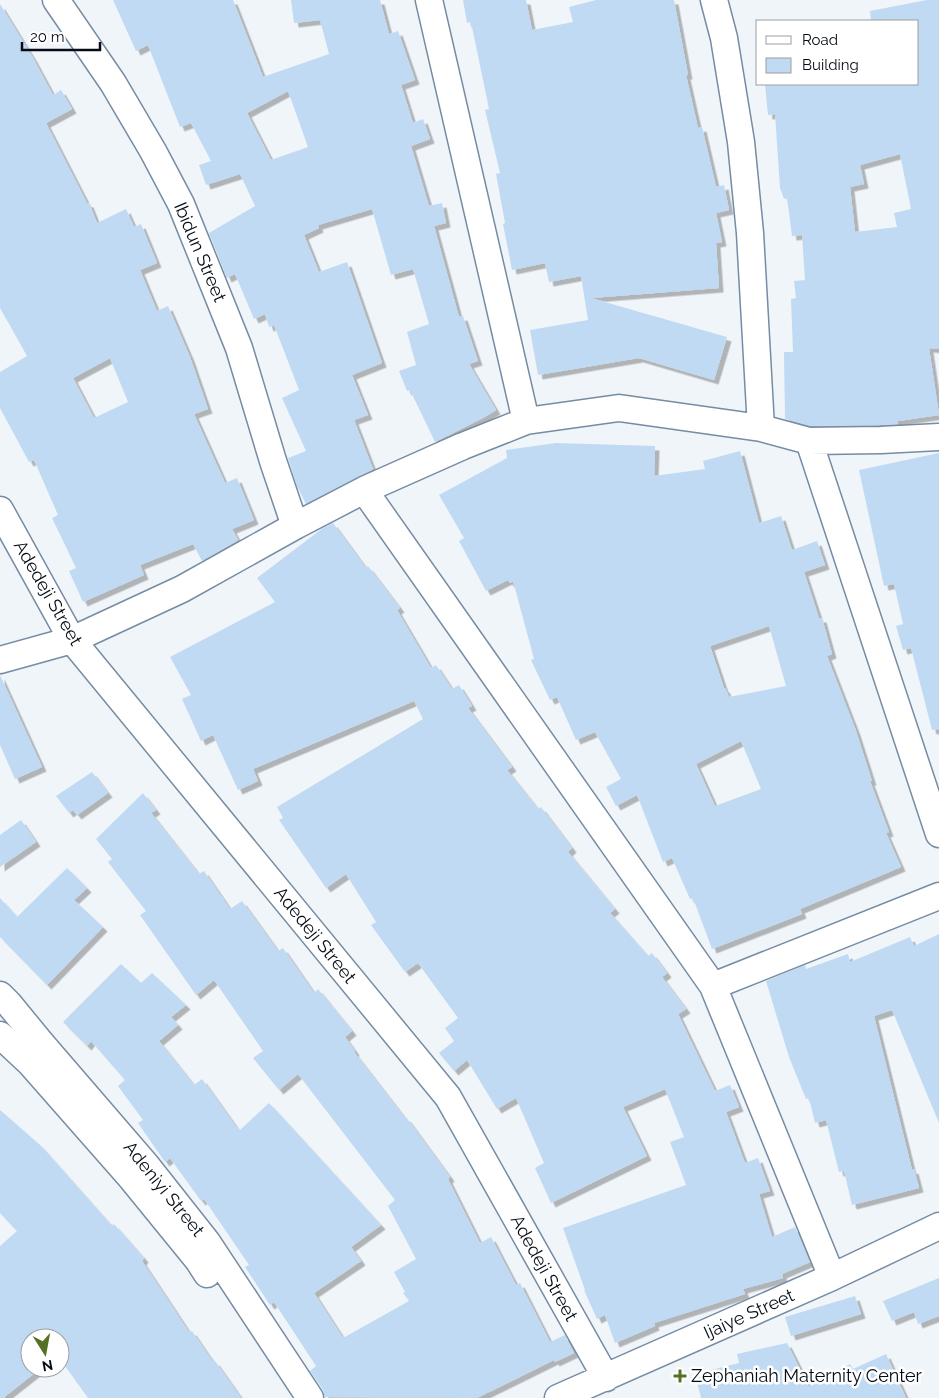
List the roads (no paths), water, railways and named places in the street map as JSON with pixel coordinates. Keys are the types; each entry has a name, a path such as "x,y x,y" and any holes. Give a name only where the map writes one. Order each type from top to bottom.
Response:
{"street":[{"name":"Ibidun Street","path":"56,0 113,84 153,151 181,204 239,348 295,526"},
{"path":"429,0 526,421"},
{"path":"714,0 724,38 741,142 750,242 761,428"},
{"path":"0,660 72,640 182,589 364,490 463,446 526,421 619,408 761,428 808,441 939,437"},
{"path":"808,441 939,834"},
{"path":"364,490 713,986 832,1276"},
{"name":"Adedeji Street","path":"0,510 72,640 448,1097 606,1378"},
{"path":"713,986 939,896"},
{"name":"Adeniyi Street","path":"0,995 147,1166 207,1242 310,1398"},
{"name":"Adeniyi Street","path":"0,1035 30,1063 132,1179 198,1260 291,1398"},
{"name":"Ijaiye Street","path":"558,1398 832,1276 939,1226"}],"place":[{"name":"Zephaniah Maternity Center","path":"680,1376"}]}
